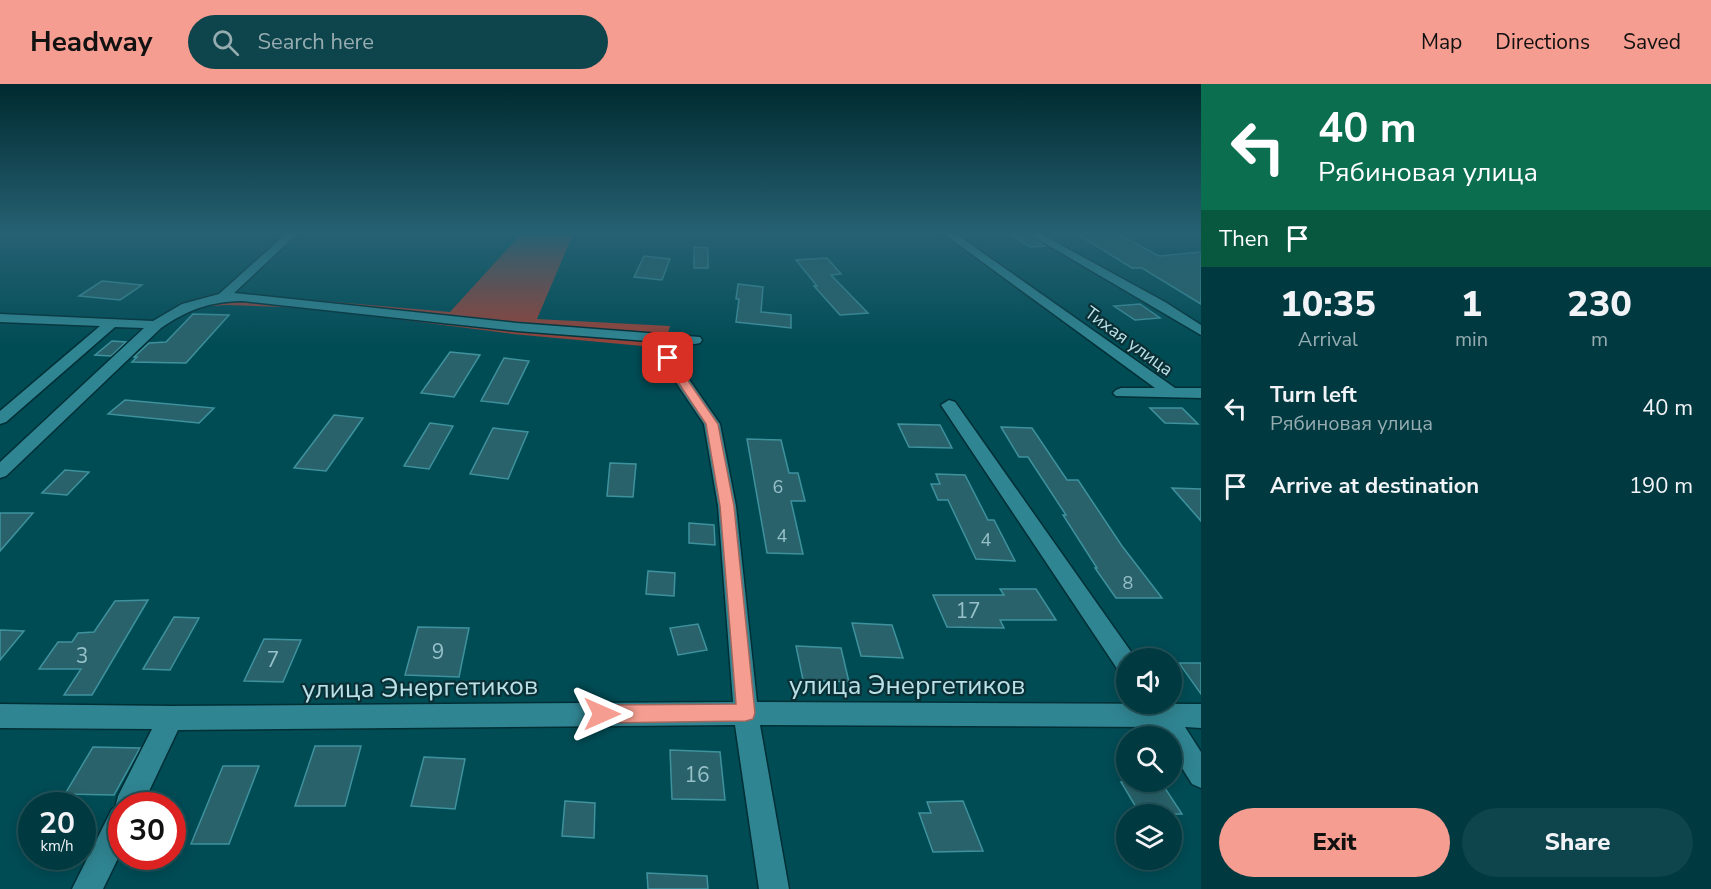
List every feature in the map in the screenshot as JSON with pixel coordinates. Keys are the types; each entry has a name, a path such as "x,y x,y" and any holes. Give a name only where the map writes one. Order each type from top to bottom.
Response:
{"street":[{"path":"224,296 251,272"},
{"name":"Тихая улица","path":"1001,272 1171,393"},
{"path":"1101,272 1161,305 1201,331"},
{"path":"0,472 156,325 183,308 202,300 224,296 335,305 517,327 654,339 695,340"},
{"path":"0,318 156,325"},
{"path":"0,419 112,323"},
{"path":"654,339 712,424 727,506 746,713 774,889"},
{"path":"1121,393 1201,393"},
{"path":"949,405 1116,648"},
{"name":"улица Энергетиков","path":"0,716 171,718 1116,710"},
{"name":"улица Энергетиков","path":"1182,713 1201,716"},
{"path":"1162,714 1201,775"},
{"path":"135,792 171,718"},
{"path":"87,889 108,847"}],"shaded area":[{"path":"487,272 557,272 537,319 670,326 664,348 513,334 310,308 226,305 199,307 174,320 158,321 181,303 221,292 450,312"}],"building":[{"path":"637,272 665,272 662,280 634,277"},
{"path":"805,272 839,272 841,274 831,275 868,313 840,315 814,286 817,286"},
{"path":"1148,272 1201,272 1201,304"},
{"path":"102,281 142,285 120,300 79,296"},
{"path":"738,284 763,287 761,312 791,315 791,328 736,322"},
{"path":"1140,304 1160,318 1135,320 1114,306"},
{"path":"193,314 229,315 186,363 132,362 137,357 134,357 149,343 166,342"},
{"path":"112,341 126,342 111,356 95,355"},
{"path":"450,352 480,355 454,397 421,393"},
{"path":"504,358 529,361 508,404 481,401"},
{"path":"125,400 214,408 199,423 108,414"},
{"path":"1150,408 1182,408 1198,424 1165,423"},
{"path":"334,415 363,418 326,471 294,468"},
{"path":"430,423 453,426 429,469 404,466"},
{"path":"898,424 940,425 952,448 909,447"},
{"path":"1001,427 1032,428 1067,480 1078,480 1122,546 1162,598 1116,598 1095,568 1097,568 1063,515 1066,515 1028,457 1019,457"},
{"path":"493,428 528,432 508,479 470,474"},
{"path":"747,439 781,440 789,473 798,473 805,501 791,501 803,554 767,553"},
{"path":"610,463 636,464 633,497 607,496"},
{"path":"65,470 89,472 67,495 42,493"},
{"path":"936,474 965,475 988,520 994,520 1015,561 976,559 948,500 938,500 931,484 940,484"},
{"path":"1172,488 1201,489 1201,521"},
{"path":"0,513 33,513 0,551"},
{"path":"689,523 714,525 715,545 689,543"},
{"path":"648,571 675,573 674,596 646,594"},
{"path":"1000,589 1036,589 1056,620 1000,620 1004,628 947,627 933,595 1004,595"},
{"path":"148,600 92,695 64,695 81,669 39,669 58,642 72,642 78,633 94,632 115,601"},
{"path":"174,617 199,618 170,670 143,669"},
{"path":"852,623 892,625 903,658 861,656"},
{"path":"698,624 707,650 678,655 670,628"},
{"path":"418,627 469,628 459,677 405,675"},
{"path":"0,630 24,631 0,660"},
{"path":"264,639 301,640 283,682 244,681"},
{"path":"796,646 841,648 849,682 803,680"},
{"path":"1182,663 1201,663 1201,694 1182,667"},
{"path":"315,746 361,746 345,806 295,806"},
{"path":"93,747 140,748 116,792 108,792 108,795 96,795 96,792 66,792"},
{"path":"670,750 720,752 725,800 672,799"},
{"path":"424,757 465,759 455,809 411,806"},
{"path":"223,766 259,766 229,844 191,844"},
{"path":"1127,792 1168,792 1175,804 1134,804"},
{"path":"565,801 595,803 594,838 562,836"},
{"path":"963,801 983,851 933,852 919,813 931,813 927,802"},
{"path":"647,873 707,876 708,889 648,889"}],"route":[{"path":"602,714 746,713 727,506 712,424 668,358"}]}
